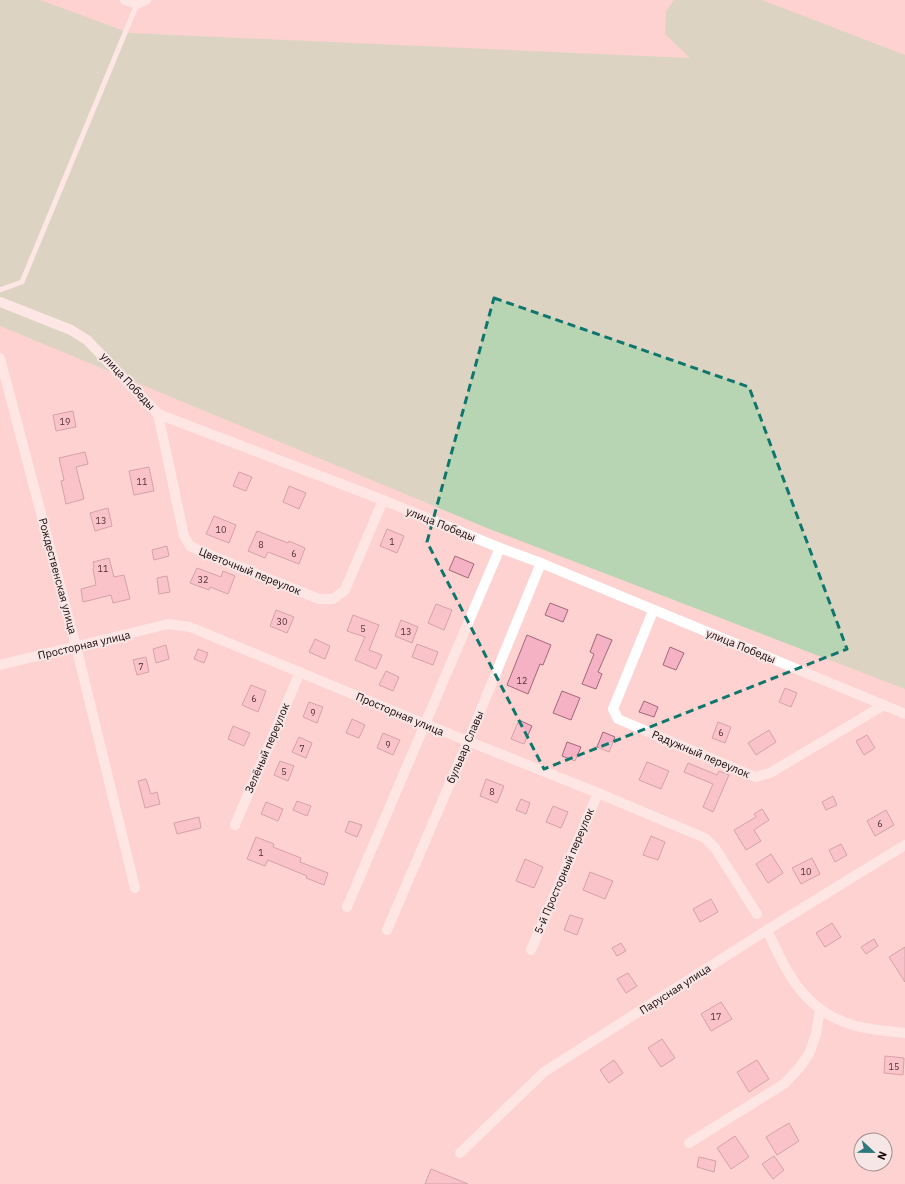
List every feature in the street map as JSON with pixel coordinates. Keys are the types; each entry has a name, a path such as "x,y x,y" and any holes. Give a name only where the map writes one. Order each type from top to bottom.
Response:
{"street":[{"path":"125,0 142,2"},
{"name":"улица Победы","path":"0,302 71,330 87,340 158,414 383,500 500,548 541,563 653,611 905,714"},
{"name":"Рождественская улица","path":"0,358 76,646 134,888"},
{"name":"Цветочный переулок","path":"158,414 184,536 190,546 319,599 333,599 345,590 383,500"},
{"path":"346,907 500,548"},
{"name":"бульвар Славы","path":"388,930 541,563"},
{"name":"Радужный переулок","path":"653,611 613,709 618,719 755,778 770,773 884,705"},
{"name":"Просторная улица","path":"0,665 168,624 190,627 705,838 716,848 757,914"},
{"name":"Зелёный переулок","path":"235,824 300,672"},
{"name":"5-й Просторный переулок","path":"531,950 598,793"},
{"name":"Парусная улица","path":"460,1153 544,1072 767,930 905,845"},
{"path":"767,930 785,969 802,992 820,1009 836,1019 854,1026 905,1033"},
{"path":"689,1143 784,1084 799,1068 809,1054 816,1034 820,1009"}],"lane":[{"path":"0,290 22,282 142,2"}],"highlighted area":[{"path":"494,298 749,387 847,649 544,769 427,542"}],"green space":[{"path":"0,0 40,0 130,33 690,58 665,34 666,11 674,0 762,0 905,55 905,689 487,528 0,326"}],"building":[{"path":"73,411 76,427 56,431 53,415"},
{"path":"85,452 88,464 76,467 84,499 66,504 61,481 64,480 59,458"},
{"path":"149,467 154,491 134,495 129,471"},
{"path":"239,472 252,477 246,491 233,486"},
{"path":"289,486 306,493 299,509 283,502"},
{"path":"108,508 112,526 95,531 90,513"},
{"path":"214,516 236,525 229,543 206,534"},
{"path":"387,529 404,536 397,553 380,546"},
{"path":"257,531 288,543 289,541 305,548 299,564 268,552 265,558 248,551"},
{"path":"167,546 169,556 154,560 152,550"},
{"path":"455,556 474,564 468,578 449,570"},
{"path":"109,558 114,577 124,575 130,599 113,603 111,595 83,602 81,589 96,585 93,562"},
{"path":"197,568 221,577 223,571 235,576 228,594 210,587 209,590 190,583"},
{"path":"167,576 170,592 159,594 157,578"},
{"path":"550,603 568,610 563,622 545,615"},
{"path":"436,604 452,610 444,630 428,623"},
{"path":"276,610 294,617 287,633 270,626"},
{"path":"353,615 379,625 369,650 382,655 376,669 355,660 365,637 347,631"},
{"path":"401,620 418,627 412,643 395,636"},
{"path":"597,634 612,640 598,672 602,674 596,689 582,684 594,654 590,652"},
{"path":"527,635 551,645 543,665 540,664 528,694 507,685"},
{"path":"315,639 330,646 325,659 309,652"},
{"path":"417,644 438,652 433,665 412,657"},
{"path":"166,645 169,659 156,663 153,649"},
{"path":"670,647 684,653 676,670 663,665"},
{"path":"198,649 208,653 204,663 194,659"},
{"path":"146,657 149,672 137,675 133,660"},
{"path":"386,671 399,677 393,691 379,685"},
{"path":"251,685 266,691 258,712 242,705"},
{"path":"785,688 797,693 791,707 779,702"},
{"path":"562,691 580,698 571,720 553,713"},
{"path":"644,701 658,707 654,717 639,712"},
{"path":"309,702 323,707 317,723 303,717"},
{"path":"352,719 365,725 359,738 346,733"},
{"path":"519,720 532,726 524,744 511,739"},
{"path":"718,722 731,727 725,743 712,738"},
{"path":"233,726 250,733 244,746 228,739"},
{"path":"769,730 776,742 756,755 748,743"},
{"path":"603,732 615,737 609,752 597,747"},
{"path":"383,733 400,740 393,755 377,748"},
{"path":"867,735 875,748 864,755 856,741"},
{"path":"299,737 312,743 306,758 292,752"},
{"path":"567,742 581,747 575,761 562,756"},
{"path":"280,761 294,766 288,781 274,775"},
{"path":"647,762 669,771 661,789 639,780"},
{"path":"688,763 717,775 719,771 729,775 713,812 703,807 713,784 684,772"},
{"path":"146,779 151,794 157,792 160,804 145,808 138,781"},
{"path":"486,779 504,786 497,803 480,796"},
{"path":"833,796 837,805 826,810 822,802"},
{"path":"521,799 530,803 526,814 516,810"},
{"path":"297,801 311,806 307,816 293,810"},
{"path":"266,802 283,809 278,821 261,814"},
{"path":"553,806 568,812 561,828 546,822"},
{"path":"762,809 769,820 754,830 761,841 746,850 734,830 756,817 754,814"},
{"path":"886,810 894,825 875,836 867,821"},
{"path":"199,817 201,828 177,834 174,823"},
{"path":"349,821 362,825 357,837 345,832"},
{"path":"651,836 665,842 658,860 643,855"},
{"path":"256,837 274,844 273,847 301,858 300,862 328,873 324,885 306,878 307,876 268,860 265,866 247,859"},
{"path":"841,844 847,855 835,862 829,850"},
{"path":"771,854 783,873 768,883 756,864"},
{"path":"812,858 820,874 801,884 792,868"},
{"path":"525,859 543,867 534,888 516,881"},
{"path":"590,872 613,881 605,899 583,890"},
{"path":"711,899 718,912 700,922 693,909"},
{"path":"570,915 583,919 577,935 564,930"},
{"path":"832,923 841,937 825,947 816,933"},
{"path":"874,939 878,946 866,954 861,947"},
{"path":"621,943 626,951 617,956 612,948"},
{"path":"905,947 905,982 889,957"},
{"path":"628,973 637,986 626,993 617,979"},
{"path":"721,1002 732,1019 711,1031 701,1014"},
{"path":"662,1039 675,1058 661,1067 648,1048"},
{"path":"885,1056 904,1058 903,1075 884,1073"},
{"path":"614,1060 623,1073 609,1083 600,1070"},
{"path":"757,1060 769,1079 749,1092 737,1072"},
{"path":"789,1123 799,1141 777,1155 766,1137"},
{"path":"735,1136 749,1157 731,1169 717,1148"},
{"path":"774,1156 784,1170 773,1179 762,1164"},
{"path":"699,1157 716,1161 714,1172 697,1167"},
{"path":"431,1169 468,1184 425,1184"}]}
